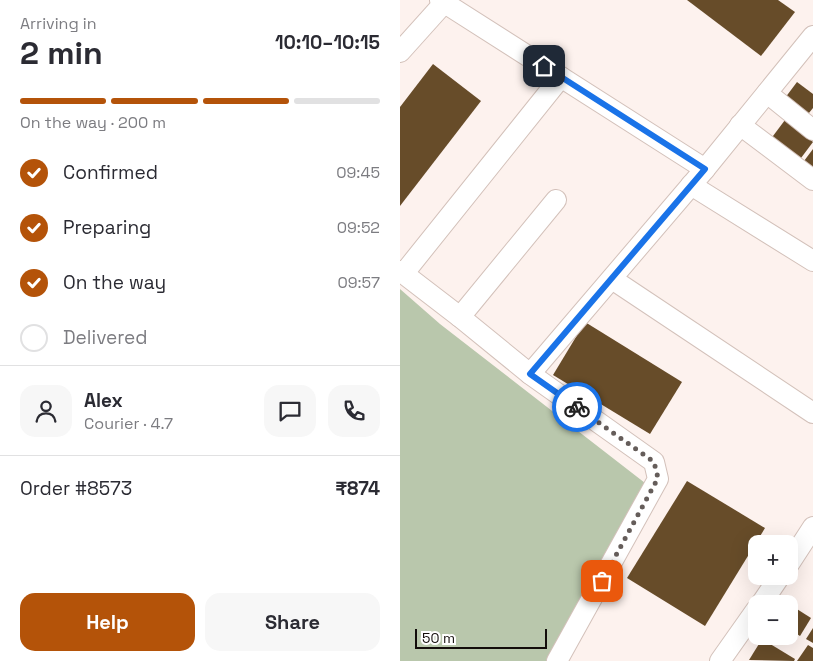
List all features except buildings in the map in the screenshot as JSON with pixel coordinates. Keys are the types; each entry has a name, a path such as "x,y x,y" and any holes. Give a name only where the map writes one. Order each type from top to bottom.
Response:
{"street":[{"path":"400,52 442,1 705,169"},
{"path":"530,374 705,169 767,93 810,45"},
{"path":"557,661 658,478 654,462 530,374 402,272 561,77"},
{"path":"767,93 813,130"},
{"path":"740,126 813,180"},
{"path":"691,185 813,261"},
{"path":"460,317 556,200"},
{"path":"612,279 813,413"},
{"path":"798,550 813,527"},
{"path":"720,661 748,621"}],"green space":[{"path":"400,289 440,324 645,483 546,661 400,661"}],"way so far":[{"path":"577,407 654,462 658,478 602,581"}],"route":[{"path":"544,66 705,169 530,374 577,407"}]}
